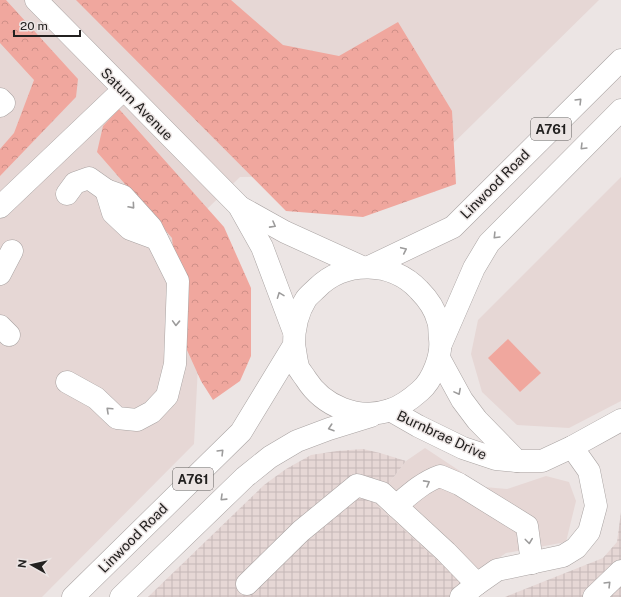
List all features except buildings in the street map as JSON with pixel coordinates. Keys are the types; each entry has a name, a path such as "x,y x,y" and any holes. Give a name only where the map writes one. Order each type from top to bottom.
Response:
{"main road":[{"name":"Saturn Avenue","path":"36,0 122,90 239,206 284,232 365,267"},
{"name":"Linwood Road","path":"365,267 453,227 621,60"},
{"path":"0,207 122,90"},
{"path":"0,99 4,103 0,106"},
{"name":"A761","path":"440,352 474,268 489,243 621,110"},
{"path":"67,194 75,183 89,178 106,190 123,196 151,227 178,281 176,364 167,396 152,412 137,420 117,418 96,398 67,382"},
{"name":"Saturn Avenue","path":"239,206 262,247 294,338 299,369 313,390 333,406 357,413 386,412"},
{"path":"0,274 12,251"},
{"path":"294,338 296,321 307,298 324,281 346,270 365,267 392,271 412,282 428,299 438,321 440,352 436,368 423,388 404,404 386,412"},
{"name":"Linwood Road","path":"73,597 240,432 294,338"},
{"name":"Burnbrae Drive","path":"440,352 462,400 477,420 517,461"},
{"name":"A761","path":"121,597 245,477 270,457 297,441 329,429 386,412"},
{"name":"Burnbrae Drive","path":"386,412 463,448 496,459 517,461 542,461 572,447 621,420"},
{"path":"247,584 301,531 357,485 382,493 446,552 469,590 497,570 563,556 576,548 589,532 596,506 589,471 572,447"},
{"path":"396,506 414,490 430,480 440,476 459,484 527,526 532,563"},
{"path":"594,597 621,571"}],"shaded area":[{"path":"0,0 599,0 421,175 240,177 206,210 194,444 42,597 0,597"},
{"path":"621,177 621,401 569,428 517,425 482,392 471,354 478,320"},
{"path":"425,448 484,487 507,489 546,476 569,482 576,501 566,542 506,553 462,583 374,503 406,461"},
{"path":"363,449 406,461 374,503 478,597 148,597 264,485 286,469 311,455"},
{"path":"621,512 621,597 505,597 603,558 617,542"}],"green space":[{"path":"0,0 6,0 78,79 76,97 0,176 0,149 14,133 34,80 0,43"},
{"path":"76,0 231,0 283,45 339,56 398,22 452,111 456,184 363,217 286,211"},
{"path":"119,109 224,227 251,288 251,356 240,381 213,400 201,381 182,339 172,238 97,152 103,126"},
{"path":"508,339 541,373 520,392 488,358"}]}
